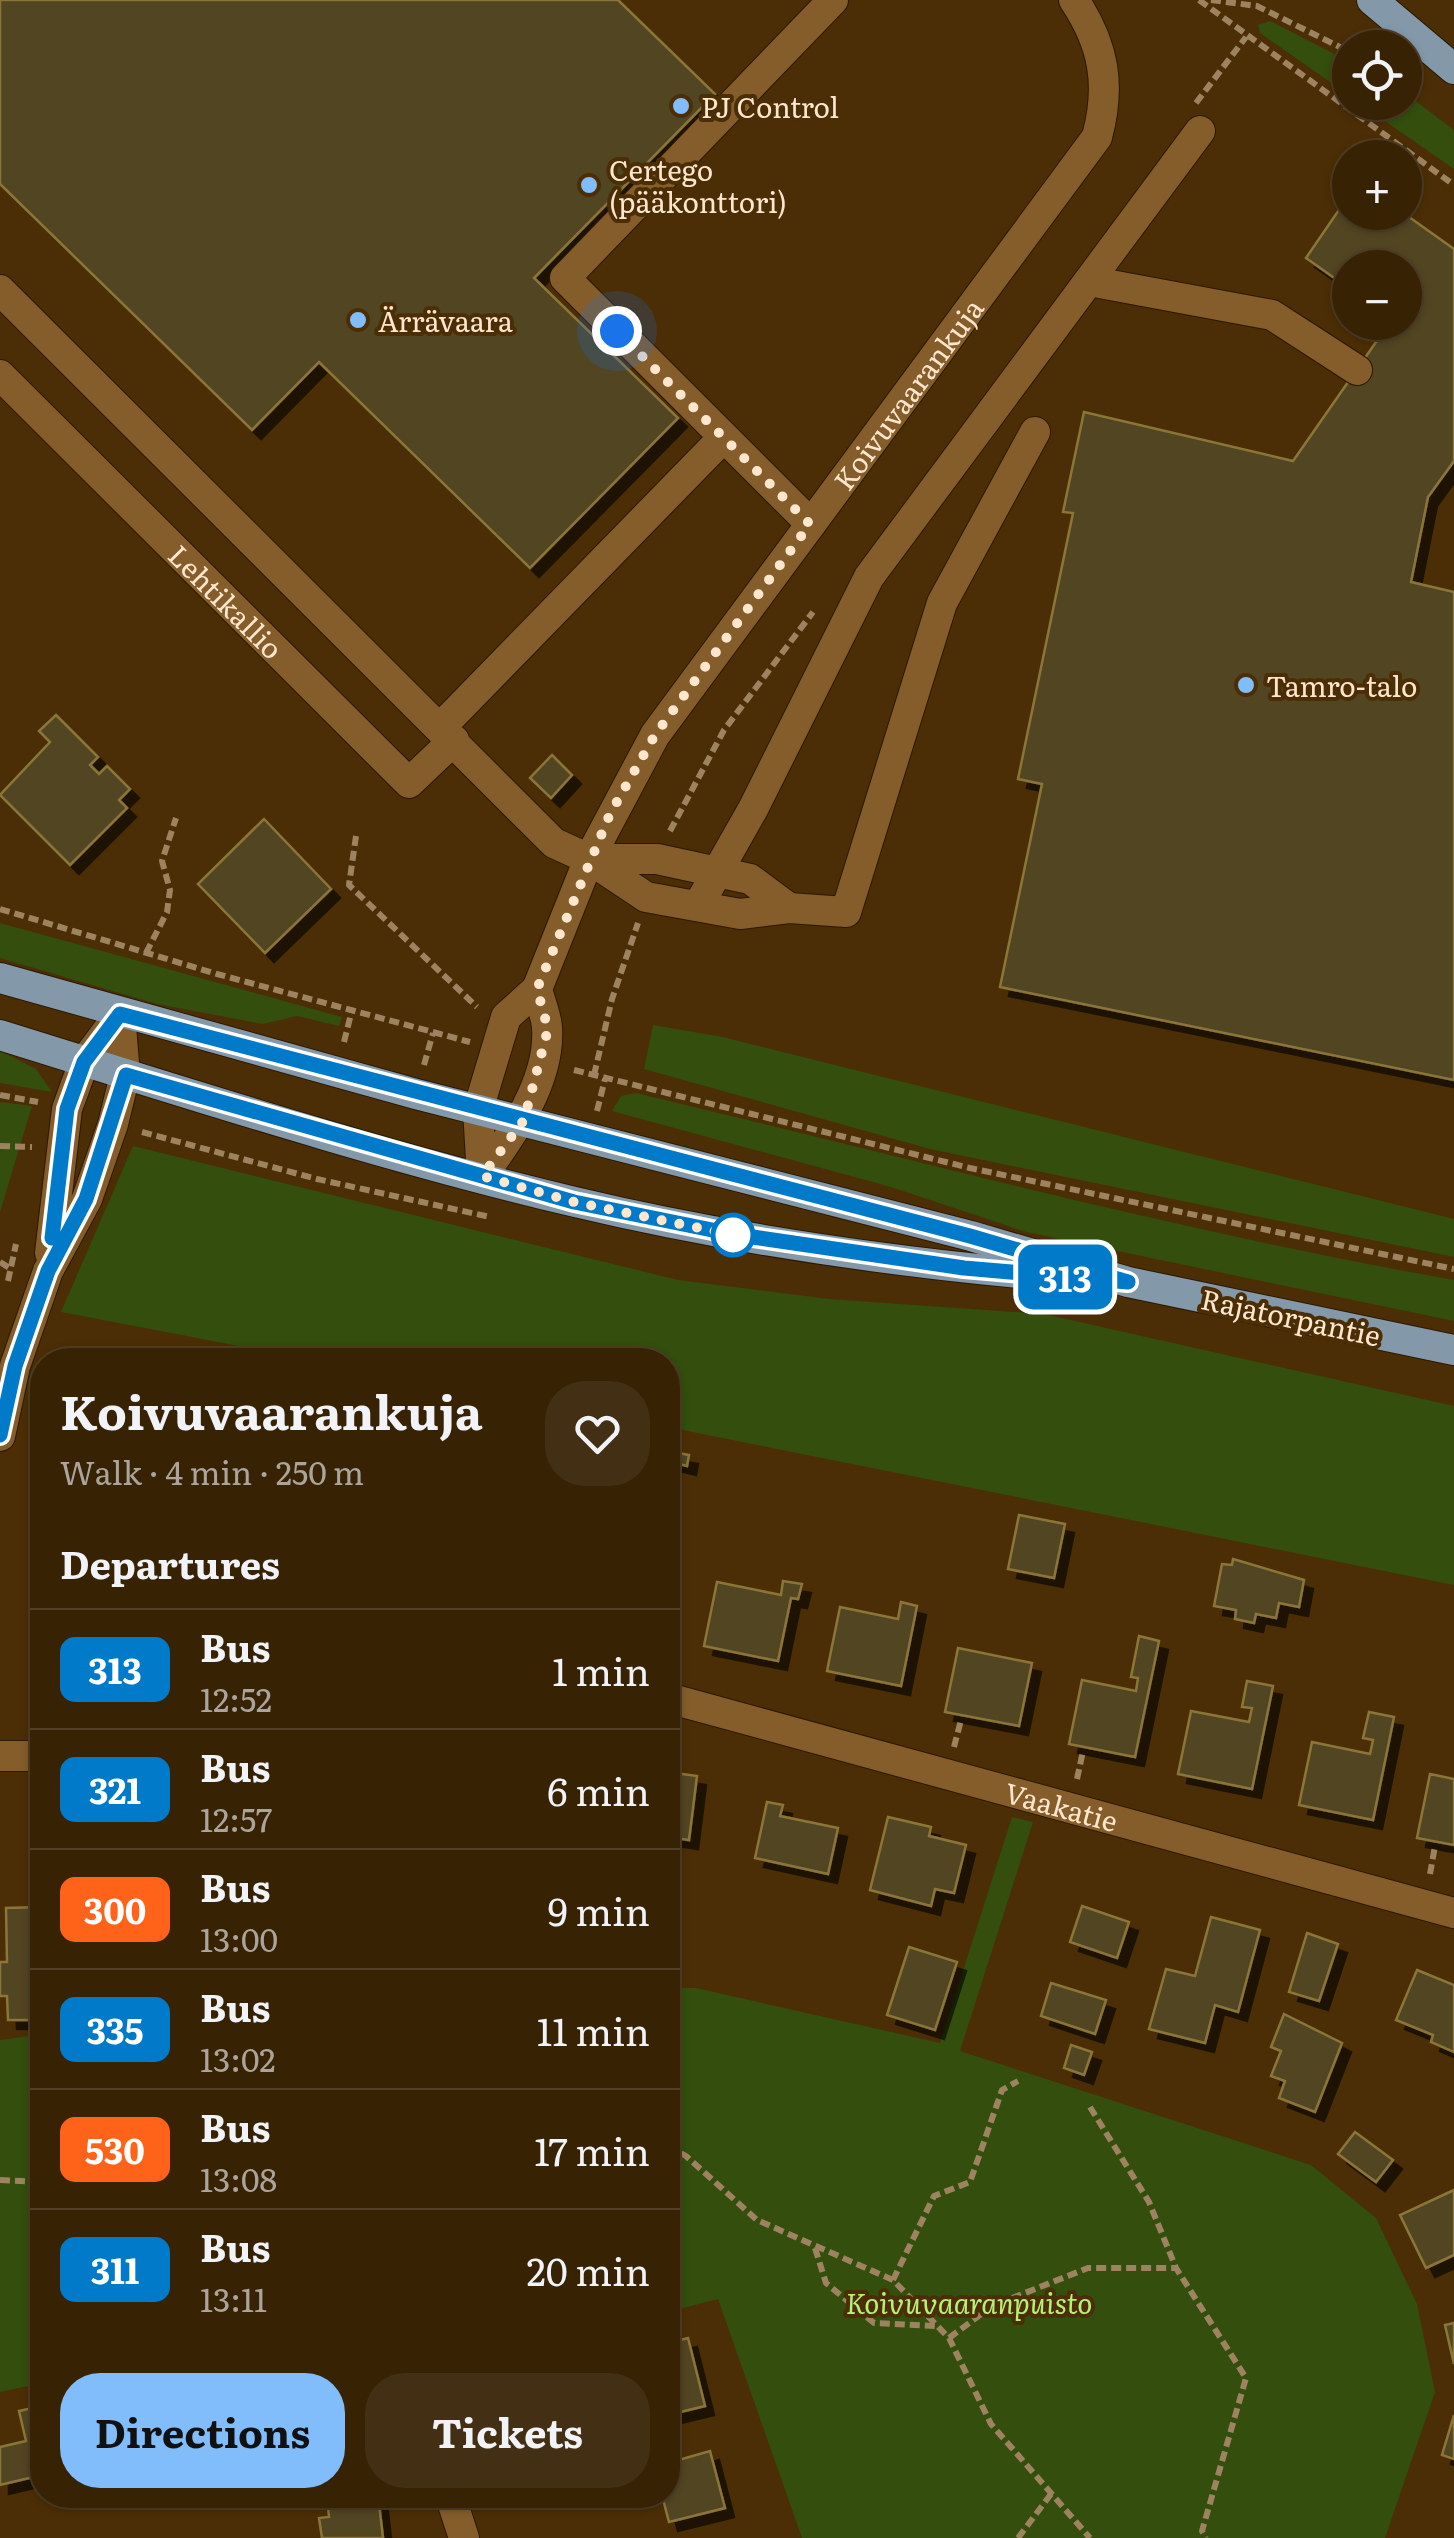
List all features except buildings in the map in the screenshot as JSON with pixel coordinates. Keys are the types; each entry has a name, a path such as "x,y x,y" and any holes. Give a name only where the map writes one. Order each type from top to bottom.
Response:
{"main road":[{"path":"1372,0 1454,69"},
{"name":"Rajatorpantie","path":"0,978 120,1014 970,1236 1128,1282 1454,1350"},
{"name":"Rajatorpantie","path":"0,1035 126,1075 574,1202 732,1234 964,1268 1128,1282"}],"street":[{"path":"810,524 564,278 833,0"},
{"name":"Koivuvaarankuja","path":"482,1176 478,1110 482,1045 537,989 589,858 639,763 810,524 1097,138 1106,101 1104,62 1092,28 1074,0"},
{"path":"698,906 753,809 869,577 1200,131"},
{"path":"1090,281 1272,315 1356,370"},
{"path":"0,290 554,843 589,858 646,897 740,914 789,908 846,912 942,603 1035,432"},
{"name":"Lehtikallio","path":"0,375 409,783 447,734"},
{"path":"447,734 722,439"},
{"path":"589,858 657,859 750,879 789,908"},
{"path":"482,1176 524,1120 548,1029 537,989"},
{"path":"48,1271 67,1109 84,1062 120,1014"},
{"path":"0,1436 15,1366 48,1271 86,1199 113,1124 126,1075 120,1014"},
{"name":"Vaakatie","path":"680,1701 1454,1913"},
{"path":"0,1756 30,1756"},
{"path":"454,2508 464,2538"}],"path":[{"path":"1199,0 1454,185"},
{"path":"1211,0 1257,6 1332,43"},
{"path":"146,953 167,912 170,890 162,861 176,818"},
{"path":"0,908 146,953 482,1045 478,1008 349,885 356,836"},
{"path":"478,1008 489,992"},
{"path":"344,1042 352,1010"},
{"path":"541,1061 970,1168 1454,1269"},
{"path":"113,1124 317,1179 495,1218"},
{"path":"0,1146 38,1148"},
{"path":"0,1262 11,1269"},
{"path":"892,2280 934,2196 970,2182 1002,2090 1018,2081"},
{"path":"1090,2107 1148,2202 1176,2268 1246,2378 1202,2531 1206,2538"},
{"path":"680,2156 757,2220 892,2280 949,2338 991,2424 1090,2538"},
{"path":"0,2180 30,2181"},
{"path":"815,2248 826,2283 874,2323 938,2326"},
{"path":"949,2338 992,2306 1088,2268 1176,2268"},
{"path":"1018,2538 1051,2494"}],"green space":[{"path":"1270,21 1332,53 1332,83 1260,33 1258,25"},
{"path":"1422,106 1454,130 1454,169 1422,147 1422,140 1412,140 1383,120 1422,120"},
{"path":"0,923 342,1017 339,1026 297,1016 263,1024 157,1004 0,958"},
{"path":"653,1025 723,1037 1454,1219 1454,1257 930,1149 644,1069"},
{"path":"0,1051 36,1069 52,1092 0,1083"},
{"path":"636,1093 1146,1216 1454,1280 1454,1321 1026,1232 891,1187 612,1111 621,1096"},
{"path":"0,1102 32,1106 0,1212"},
{"path":"133,1146 678,1280 829,1299 1044,1314 1454,1406 1454,1585 680,1429 680,1348 250,1348 61,1312"},
{"name":"Koivuvaaranpuisto","path":"1012,1817 1033,1822 960,2051 1311,2165 1376,2218 1417,2304 1435,2392 1385,2538 802,2538 718,2299 680,2309 680,1988 696,1988 940,2043"},
{"path":"30,2036 30,2386 0,2392 0,2040"}],"bus line":[{"name":"313","path":"0,1435 15,1366 48,1271 86,1199 126,1075 574,1202 858,1255 1128,1282 970,1236 120,1014 84,1062 67,1109 52,1238"}],"place":[{"name":"PJ Control","path":"681,106"},
{"name":"Certego (pääkonttori)","path":"589,185"},
{"name":"Ärrävaara","path":"358,320"},
{"name":"Tamro-talo","path":"1246,685"}],"route":[{"path":"617,331 810,524 655,735 610,814 537,989 548,1029 524,1120 482,1176 574,1202 733,1235"}]}
